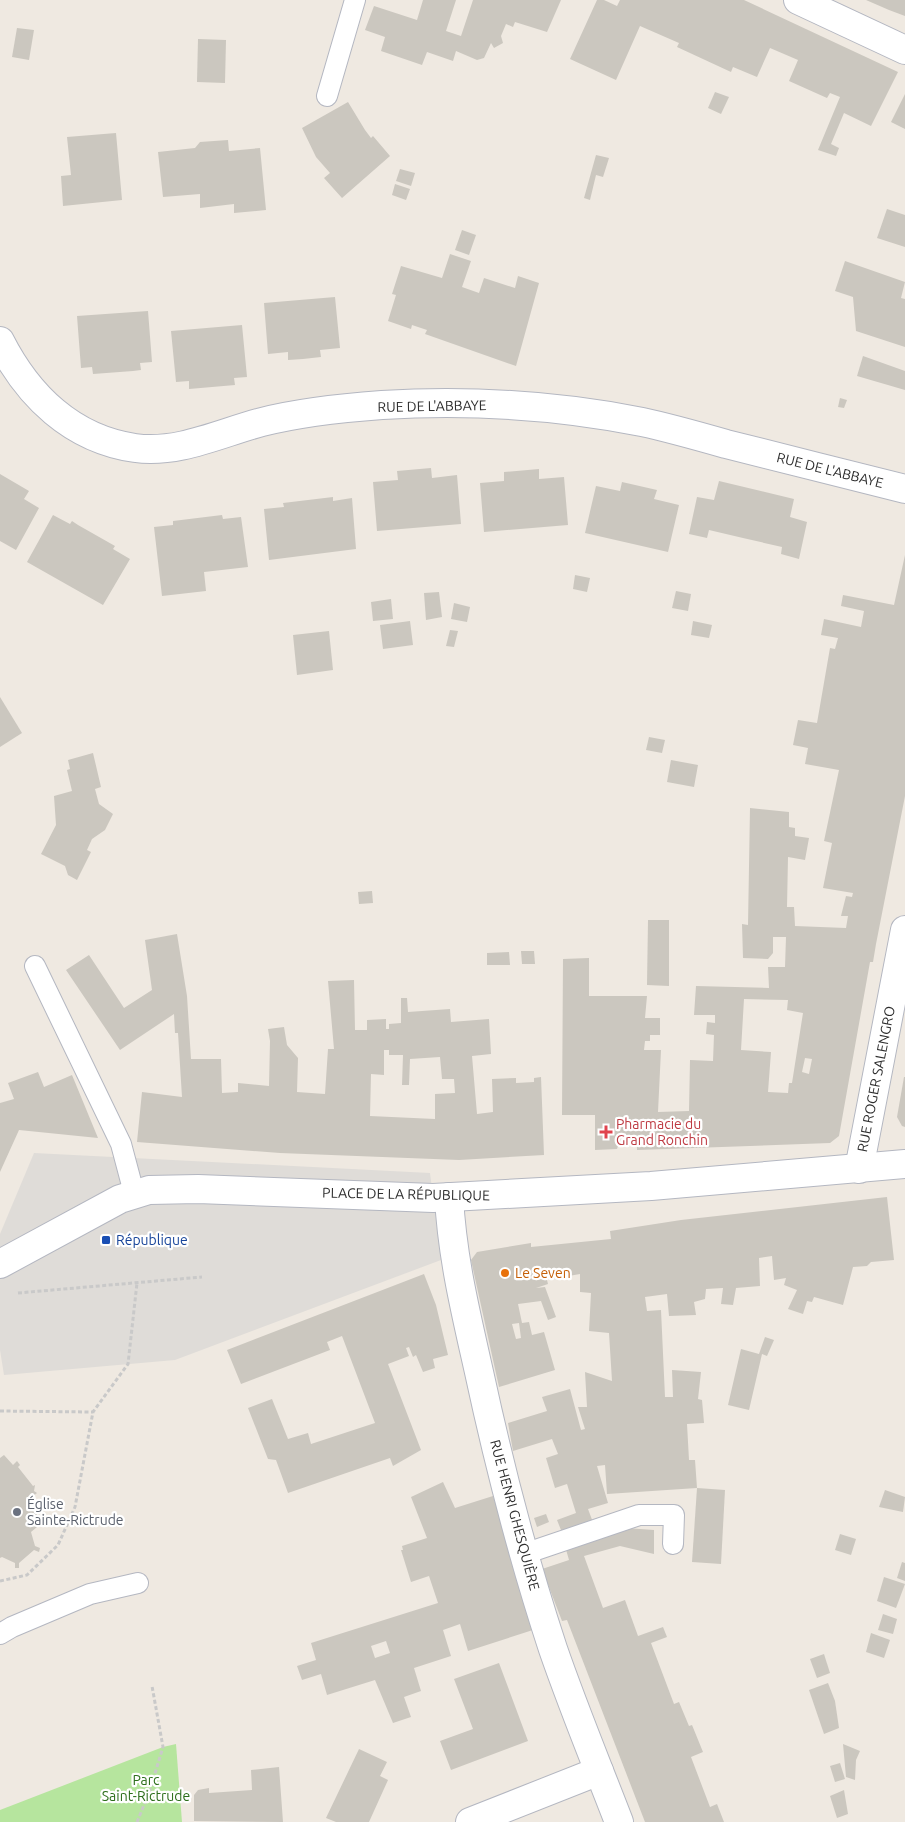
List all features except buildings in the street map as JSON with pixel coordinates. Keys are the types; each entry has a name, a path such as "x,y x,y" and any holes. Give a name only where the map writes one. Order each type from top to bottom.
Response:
{"street":[{"path":"798,0 905,50"},
{"name":"RUE DE L'ABBAYE","path":"0,342 30,388 56,416 98,438 134,448 184,446 263,422 315,412 420,404 509,406 612,417 645,423 905,489"},
{"name":"RUE ROGER SALENGRO","path":"859,1168 905,930"},
{"name":"PLACE DE LA RÉPUBLIQUE","path":"0,1264 108,1205 149,1190 198,1189 449,1197 651,1186 905,1164"},
{"name":"RUE HENRI GHESQUIÈRE","path":"449,1197 451,1232 458,1275 496,1452 524,1554 554,1650 619,1822"},
{"path":"470,1822 600,1771"}],"lane":[{"path":"327,96 355,0"},
{"path":"35,966 121,1144 134,1194"},
{"path":"524,1554 639,1515 674,1515 673,1544"},
{"path":"0,1634 12,1627 90,1594 138,1583"}],"path":[{"path":"10,1294 202,1277"},
{"path":"0,1580 27,1575 58,1545 76,1508 94,1412 128,1364 137,1283"},
{"path":"0,1411 94,1412"},
{"path":"137,1822 149,1793 163,1747 152,1686"}],"green space":[{"name":"Parc Saint-Rictrude","path":"176,1744 182,1822 0,1822 0,1810 163,1747"}],"shaded area":[{"path":"34,1153 430,1173 441,1260 175,1360 4,1375 0,1350 0,1234"}],"place":[{"name":"Pharmacie du Grand Ronchin","path":"606,1132"},
{"name":"République","path":"106,1240"},
{"name":"Le Seven","path":"505,1273"},
{"name":"Église Sainte-Rictrude","path":"17,1512"}]}
